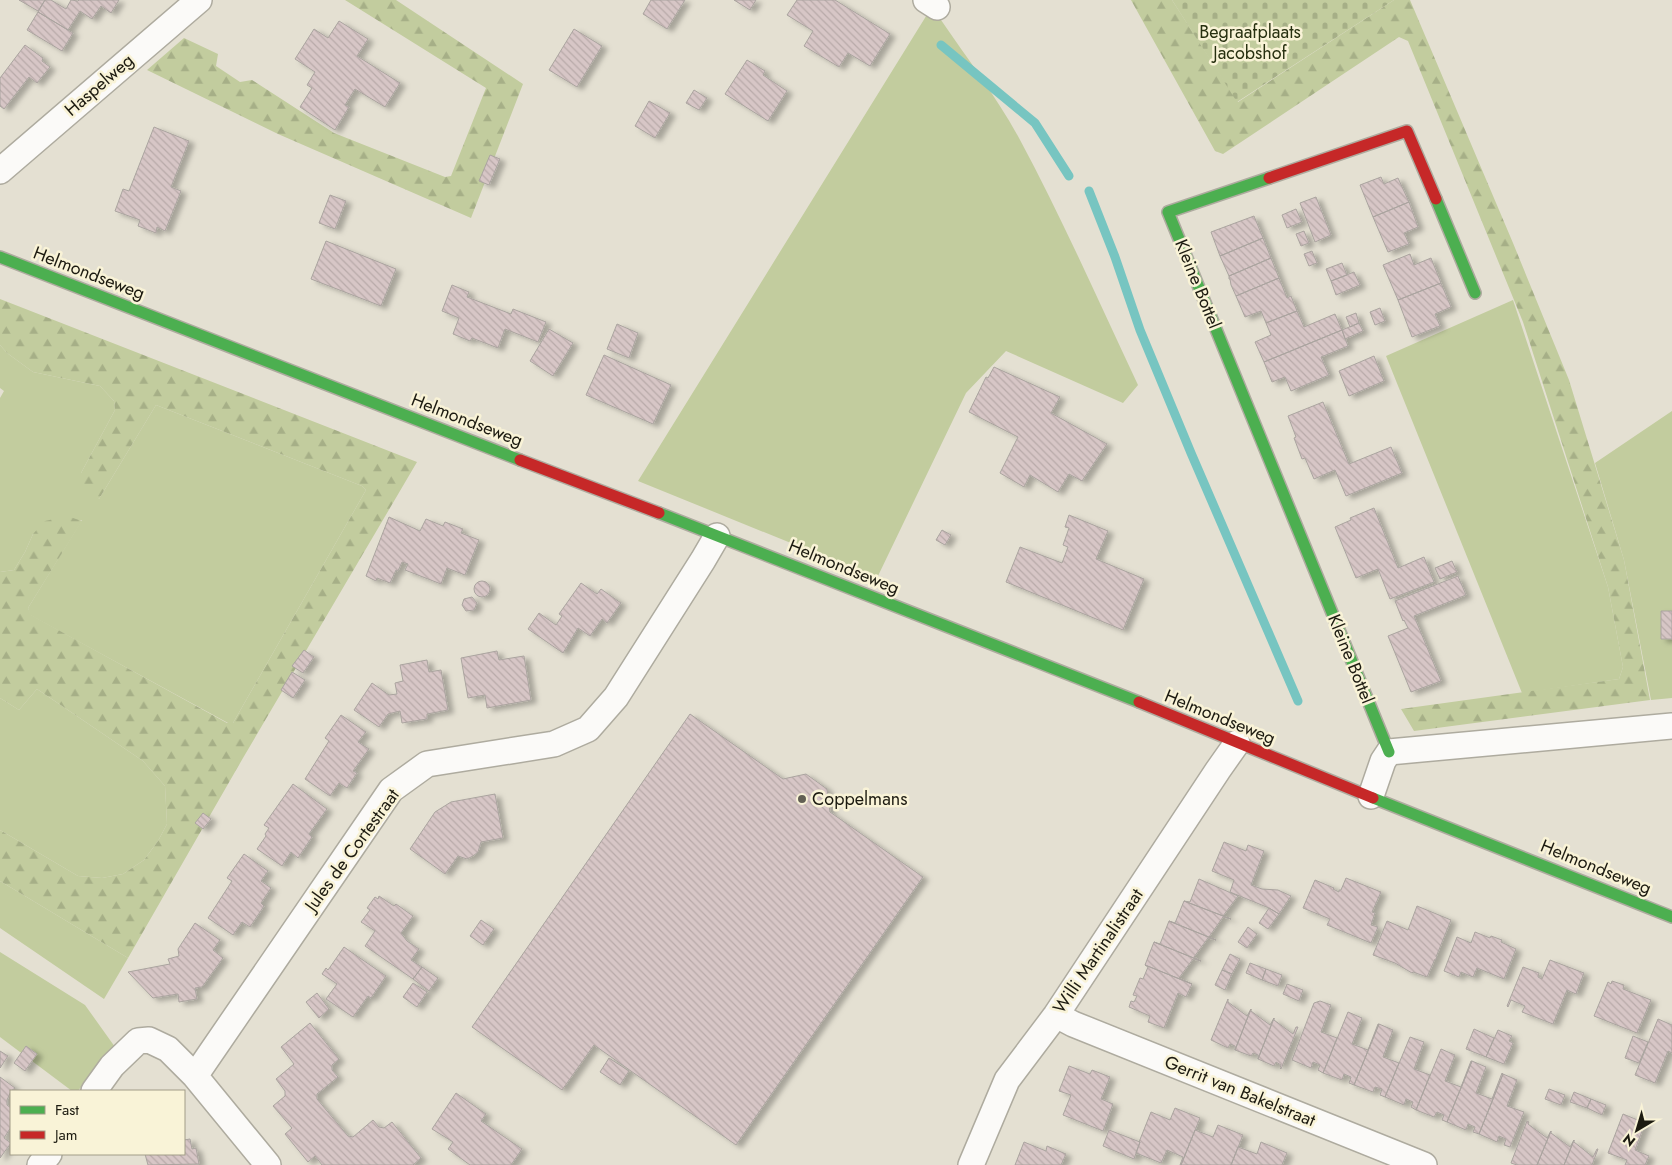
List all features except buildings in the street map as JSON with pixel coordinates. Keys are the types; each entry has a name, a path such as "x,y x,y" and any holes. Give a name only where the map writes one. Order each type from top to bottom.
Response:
{"street":[{"name":"Haspelweg","path":"0,171 199,0"},
{"name":"Kleine Bottel","path":"1389,752 1168,212 1407,131 1475,292"},
{"name":"Helmondseweg","path":"0,257 1189,722 1237,743 1672,917"},
{"name":"Jules de Cortestraat","path":"195,1076 391,790 427,764 554,744 588,729 616,697 717,536"},
{"path":"1371,796 1383,761 1389,752 1672,726"},
{"name":"Willi Martinalistraat","path":"971,1165 1007,1080 1056,1015 1237,743"},
{"name":"Gerrit van Bakelstraat","path":"1056,1015 1073,1024 1424,1165"},
{"path":"95,1090 112,1066 138,1041 149,1040 168,1049 195,1076 268,1165"},
{"path":"40,1165 48,1155"}],"green space":[{"path":"345,0 396,0 523,84 471,218 278,134 147,70 184,38 218,54 216,66 240,82 252,80 334,133 445,177 451,176 486,88"},
{"path":"1131,0 1172,0 1238,102 1394,0 1410,0 1569,380 1624,560 1650,700 1414,731 1401,709 1619,679 1623,667 1608,587 1523,322 1408,41 1399,37 1223,154 1215,151"},
{"name":"Begraafplaats Jacobshof","path":"1172,0 1394,0 1237,102"},
{"path":"928,13 941,20 1010,122 1065,229 1138,385 1123,403 1006,351 966,393 877,578 638,481"},
{"path":"0,299 417,462 128,958 0,881 0,830 78,876 102,878 123,874 144,860 158,841 167,824 165,786 143,761 37,689 19,710 0,698 0,572 14,570 33,534 45,521 67,516 82,521 28,608 31,615 227,723 233,723 366,490 362,486 156,405 99,499 81,485 81,473 115,410 114,401 100,386 33,372 7,353 0,345"},
{"path":"1513,300 1608,587 1623,667 1619,679 1522,693 1386,356"},
{"path":"0,345 7,353 33,372 100,386 114,401 115,410 81,473 99,499 156,405 362,486 366,490 233,723 228,723 30,615 28,608 82,520 33,534 14,570 0,572 0,398 4,391 0,388"},
{"path":"1672,411 1672,698 1651,700 1624,560 1595,463"},
{"path":"37,689 143,761 165,786 167,824 158,841 144,860 123,874 102,878 78,876 0,830 0,698 19,710"},
{"path":"0,881 128,958 104,999 0,928"},
{"path":"0,952 85,1005 115,1047 93,1070 79,1090 71,1090 0,1037"}],"waterway":[{"path":"941,45 1035,123 1069,176"},
{"path":"1089,191 1115,257 1140,330 1298,701"}],"traffic: fast":[{"path":"1269,178 1168,212 1389,752"},
{"path":"1436,199 1475,293"},
{"path":"0,257 520,460"},
{"path":"659,513 1139,702"},
{"path":"1373,798 1672,917"}],"traffic: jam":[{"path":"1269,178 1407,131 1436,199"},
{"path":"520,460 659,513"},
{"path":"1139,702 1373,798"}],"place":[{"name":"Coppelmans","path":"802,799"}]}
